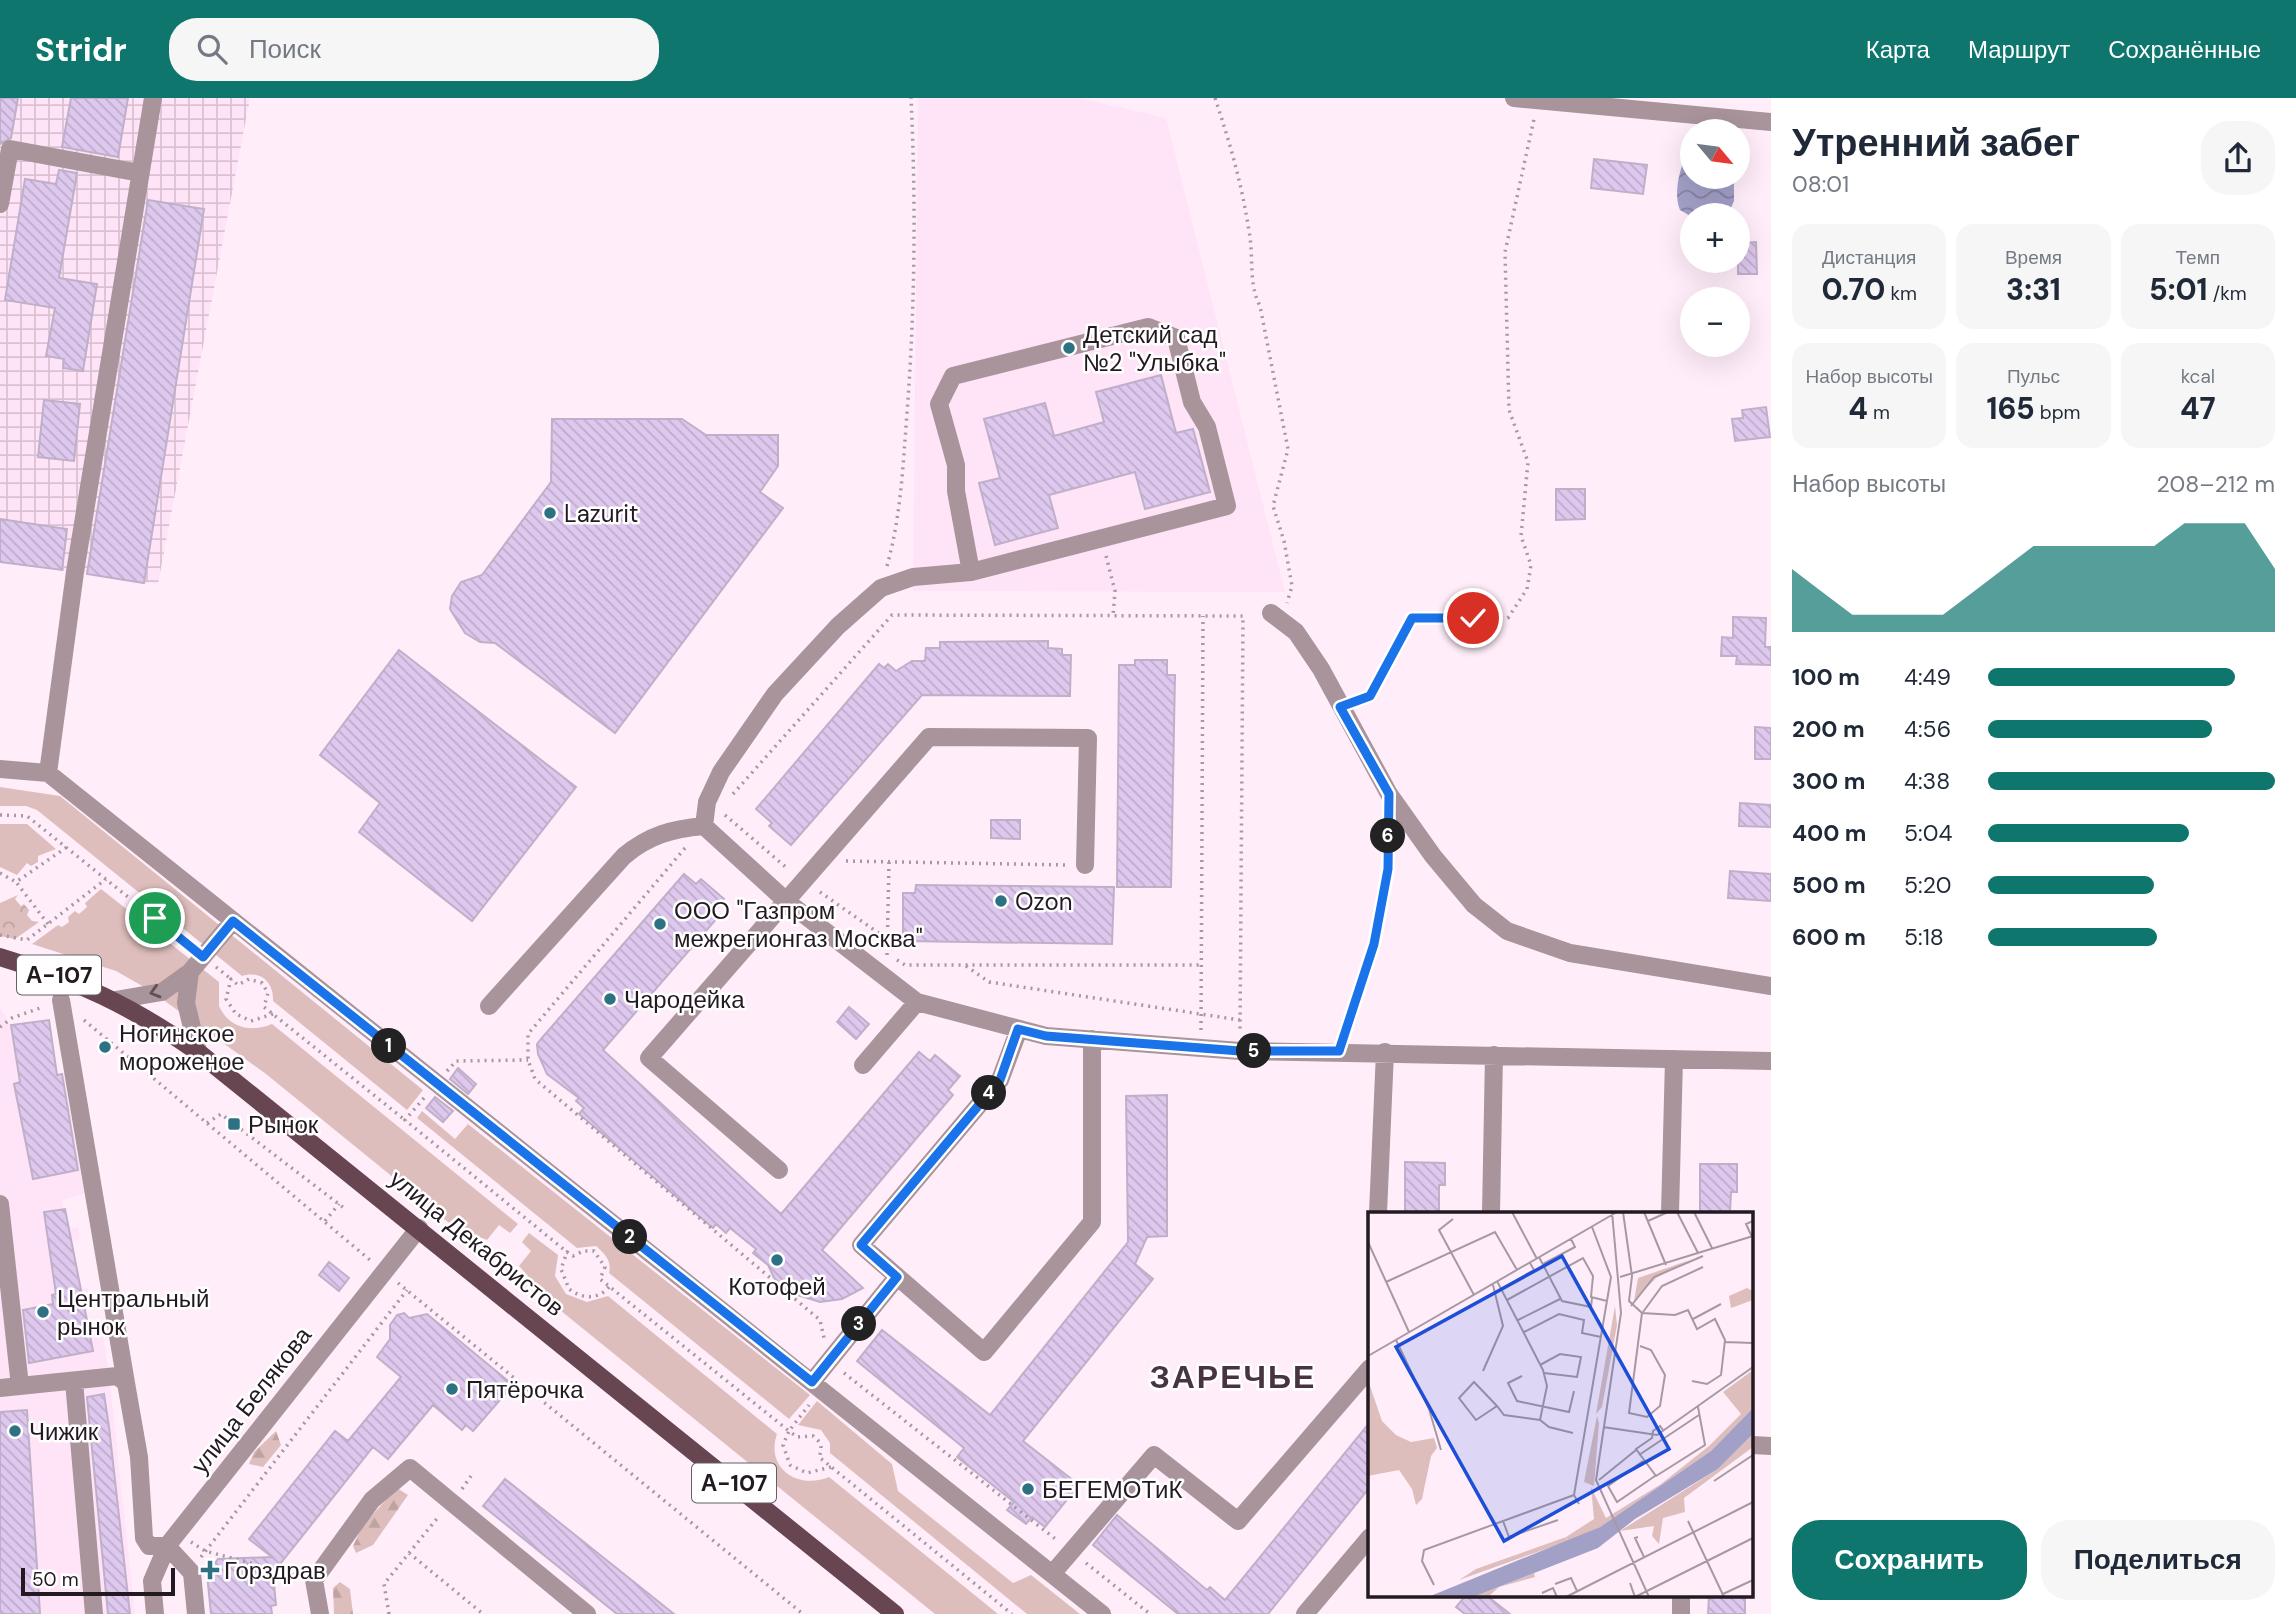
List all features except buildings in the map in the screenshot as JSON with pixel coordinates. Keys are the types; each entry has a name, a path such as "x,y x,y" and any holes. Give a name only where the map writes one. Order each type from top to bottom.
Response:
{"main road":[{"name":"улица Декабристов","path":"0,957 59,975 116,1000 198,1052 419,1227 895,1614"}],"street":[{"path":"48,773 75,572 153,98"},
{"path":"1514,98 1771,122"},
{"path":"0,204 10,149 140,173"},
{"path":"704,825 707,802 720,772 775,694 838,626 881,588 913,578 971,572 1227,506 1207,427 1192,402 1176,338 1148,327 953,376 939,404 956,465 956,491 971,572"},
{"path":"1277,617 1296,632 1389,794 1433,856 1474,905 1507,930 1570,954 1771,986"},
{"path":"779,1170 649,1058 929,737 1088,738 1085,865"},
{"path":"0,769 48,773 233,921 432,1089 1102,1614"},
{"path":"704,825 785,900 918,1002 1046,1036 1240,1051 1771,1061"},
{"path":"489,1006 624,856 643,840 661,832 704,825"},
{"path":"116,1000 162,992 190,972 233,921"},
{"path":"190,972 186,1003 198,1052"},
{"path":"61,1000 139,1457 144,1538 149,1546 167,1546 192,1573 196,1614"},
{"path":"863,1065 918,1002"},
{"path":"1018,1029 1000,1080 861,1245 984,1352 1092,1222 1092,1039"},
{"path":"1378,1212 1385,1052"},
{"path":"1491,1212 1494,1055"},
{"path":"1670,1212 1674,1059"},
{"path":"0,1205 20,1386"},
{"name":"улица Белякова","path":"155,1614 152,1581 167,1546 419,1227"},
{"path":"813,1390 897,1277"},
{"path":"1052,1574 1154,1455 1238,1521 1368,1370"},
{"path":"0,1388 117,1376 126,1383"},
{"path":"74,1381 94,1614"},
{"path":"320,1614 314,1580 372,1500 410,1468 587,1614"},
{"path":"1305,1614 1368,1539"},
{"path":"1681,1596 1681,1614"}],"path":[{"path":"881,588 899,524 909,377 914,168 911,98"},
{"path":"1215,98 1239,168 1252,250 1252,290 1260,306 1287,449 1273,506 1284,541 1292,586 1277,617"},
{"path":"1340,707 1370,696 1412,618 1508,618 1527,589 1531,565 1521,536 1528,462 1509,410 1504,252 1538,99"},
{"path":"1102,539 1115,591 1112,616"},
{"path":"1201,1047 1203,616"},
{"path":"1339,1051 1374,944 1388,869 1389,794"},
{"path":"0,815 27,816 238,985 249,979 262,983 268,993 264,1007 272,1014 567,1252 573,1256 589,1250 599,1255 605,1267 600,1279 609,1287 797,1437 813,1436 822,1447 819,1457 1012,1614"},
{"path":"405,1120 456,1060 528,1060 528,1034 689,844"},
{"path":"16,882 67,847"},
{"path":"821,861 1085,865"},
{"path":"889,862 887,954 905,965 1201,965"},
{"path":"0,873 16,882 48,924"},
{"path":"0,935 27,940 106,879"},
{"path":"802,881 887,939"},
{"path":"965,966 989,982 1240,1020"},
{"path":"231,979 226,999 236,1014 251,1021 272,1014"},
{"path":"0,1027 12,1018 61,1000 384,1271 803,1614"},
{"path":"207,1123 220,1114 344,1209"},
{"path":"325,1221 339,1205"},
{"path":"567,1252 561,1269 562,1279 569,1289 586,1297 600,1295 609,1287"},
{"path":"201,1569 200,1558 205,1551 407,1290"},
{"path":"813,1390 783,1445 790,1465 807,1473 831,1467"},
{"path":"205,1551 261,1566"},
{"path":"389,1614 384,1584 409,1553 483,1614"},
{"path":"271,1569 314,1580"}],"shaded area":[{"path":"0,98 250,98 158,584 0,562"},
{"name":"Детский сад №2 \"Улыбка\"","path":"918,98 1079,98 1166,118 1285,592 913,591"},
{"name":"Центральный рынок","path":"0,1008 11,1025 49,1020 57,1074 65,1074 87,1193 62,1200 68,1229 78,1227 80,1239 72,1241 80,1289 88,1288 89,1299 83,1301 87,1324 101,1323 135,1614 0,1614"}],"green space":[{"path":"0,787 60,796 423,1090 407,1110 273,1001 271,988 265,979 255,975 242,976 37,810 26,806 0,806"},
{"path":"0,824 27,824 56,849 38,856 38,862 31,866 27,863 17,875 0,867"},
{"path":"101,889 219,982 219,1006 235,1024 256,1028 272,1024 518,1224 510,1233 499,1225 487,1240 453,1226 266,1074 151,991 116,971 32,944 58,925 62,927 69,922 68,917 75,911 79,914 87,907 85,903"},
{"path":"18,895 15,899 29,910 27,915 32,921 39,922 15,939 0,936 0,903"},
{"path":"422,1111 455,1139 468,1124 810,1395 789,1419 609,1273 607,1258 596,1246 577,1248 417,1118"},
{"path":"529,1233 558,1255 555,1276 566,1294 587,1302 608,1296 777,1434 776,1457 787,1473 806,1481 829,1477 998,1614 935,1614 555,1306 519,1266 531,1251 522,1242"},
{"path":"817,1401 892,1464 898,1491 1013,1583 1031,1575 1080,1614 1027,1614 830,1453 830,1443 821,1430 798,1425"},
{"path":"276,1431 281,1445 263,1467 249,1464 254,1452"},
{"path":"397,1488 408,1495 373,1545 356,1553 353,1546 363,1525"},
{"path":"340,1582 350,1589 353,1614 334,1614 333,1588"}],"water":[{"path":"1680,174 1680,189 1734,189 1734,201 1680,203 1680,210 1678,182"}],"place":[{"name":"Детский сад №2 \"Улыбка\"","path":"1069,348"},
{"name":"Lazurit","path":"550,513"},
{"name":"Ozon","path":"1001,901"},
{"name":"ООО \"Газпром межрегионгаз Москва\"","path":"660,924"},
{"name":"Чародейка","path":"610,999"},
{"name":"Ногинское мороженое","path":"105,1047"},
{"name":"Рынок","path":"234,1124"},
{"name":"Котофей","path":"777,1260"},
{"name":"Центральный рынок","path":"43,1312"},
{"name":"Пятёрочка","path":"452,1389"},
{"name":"Чижик","path":"15,1431"},
{"name":"БЕГЕМОТиК","path":"1028,1489"},
{"name":"Горздрав","path":"210,1570"}],"district":[{"name":"ЗАРЕЧЬЕ","path":"1233,1377"}],"route":[{"path":"155,918 203,957 233,921 812,1382 897,1277 861,1245 1000,1080 1018,1029 1046,1036 1240,1051 1339,1051 1374,944 1388,869 1389,794 1340,707 1370,696 1412,618 1473,618"}]}
